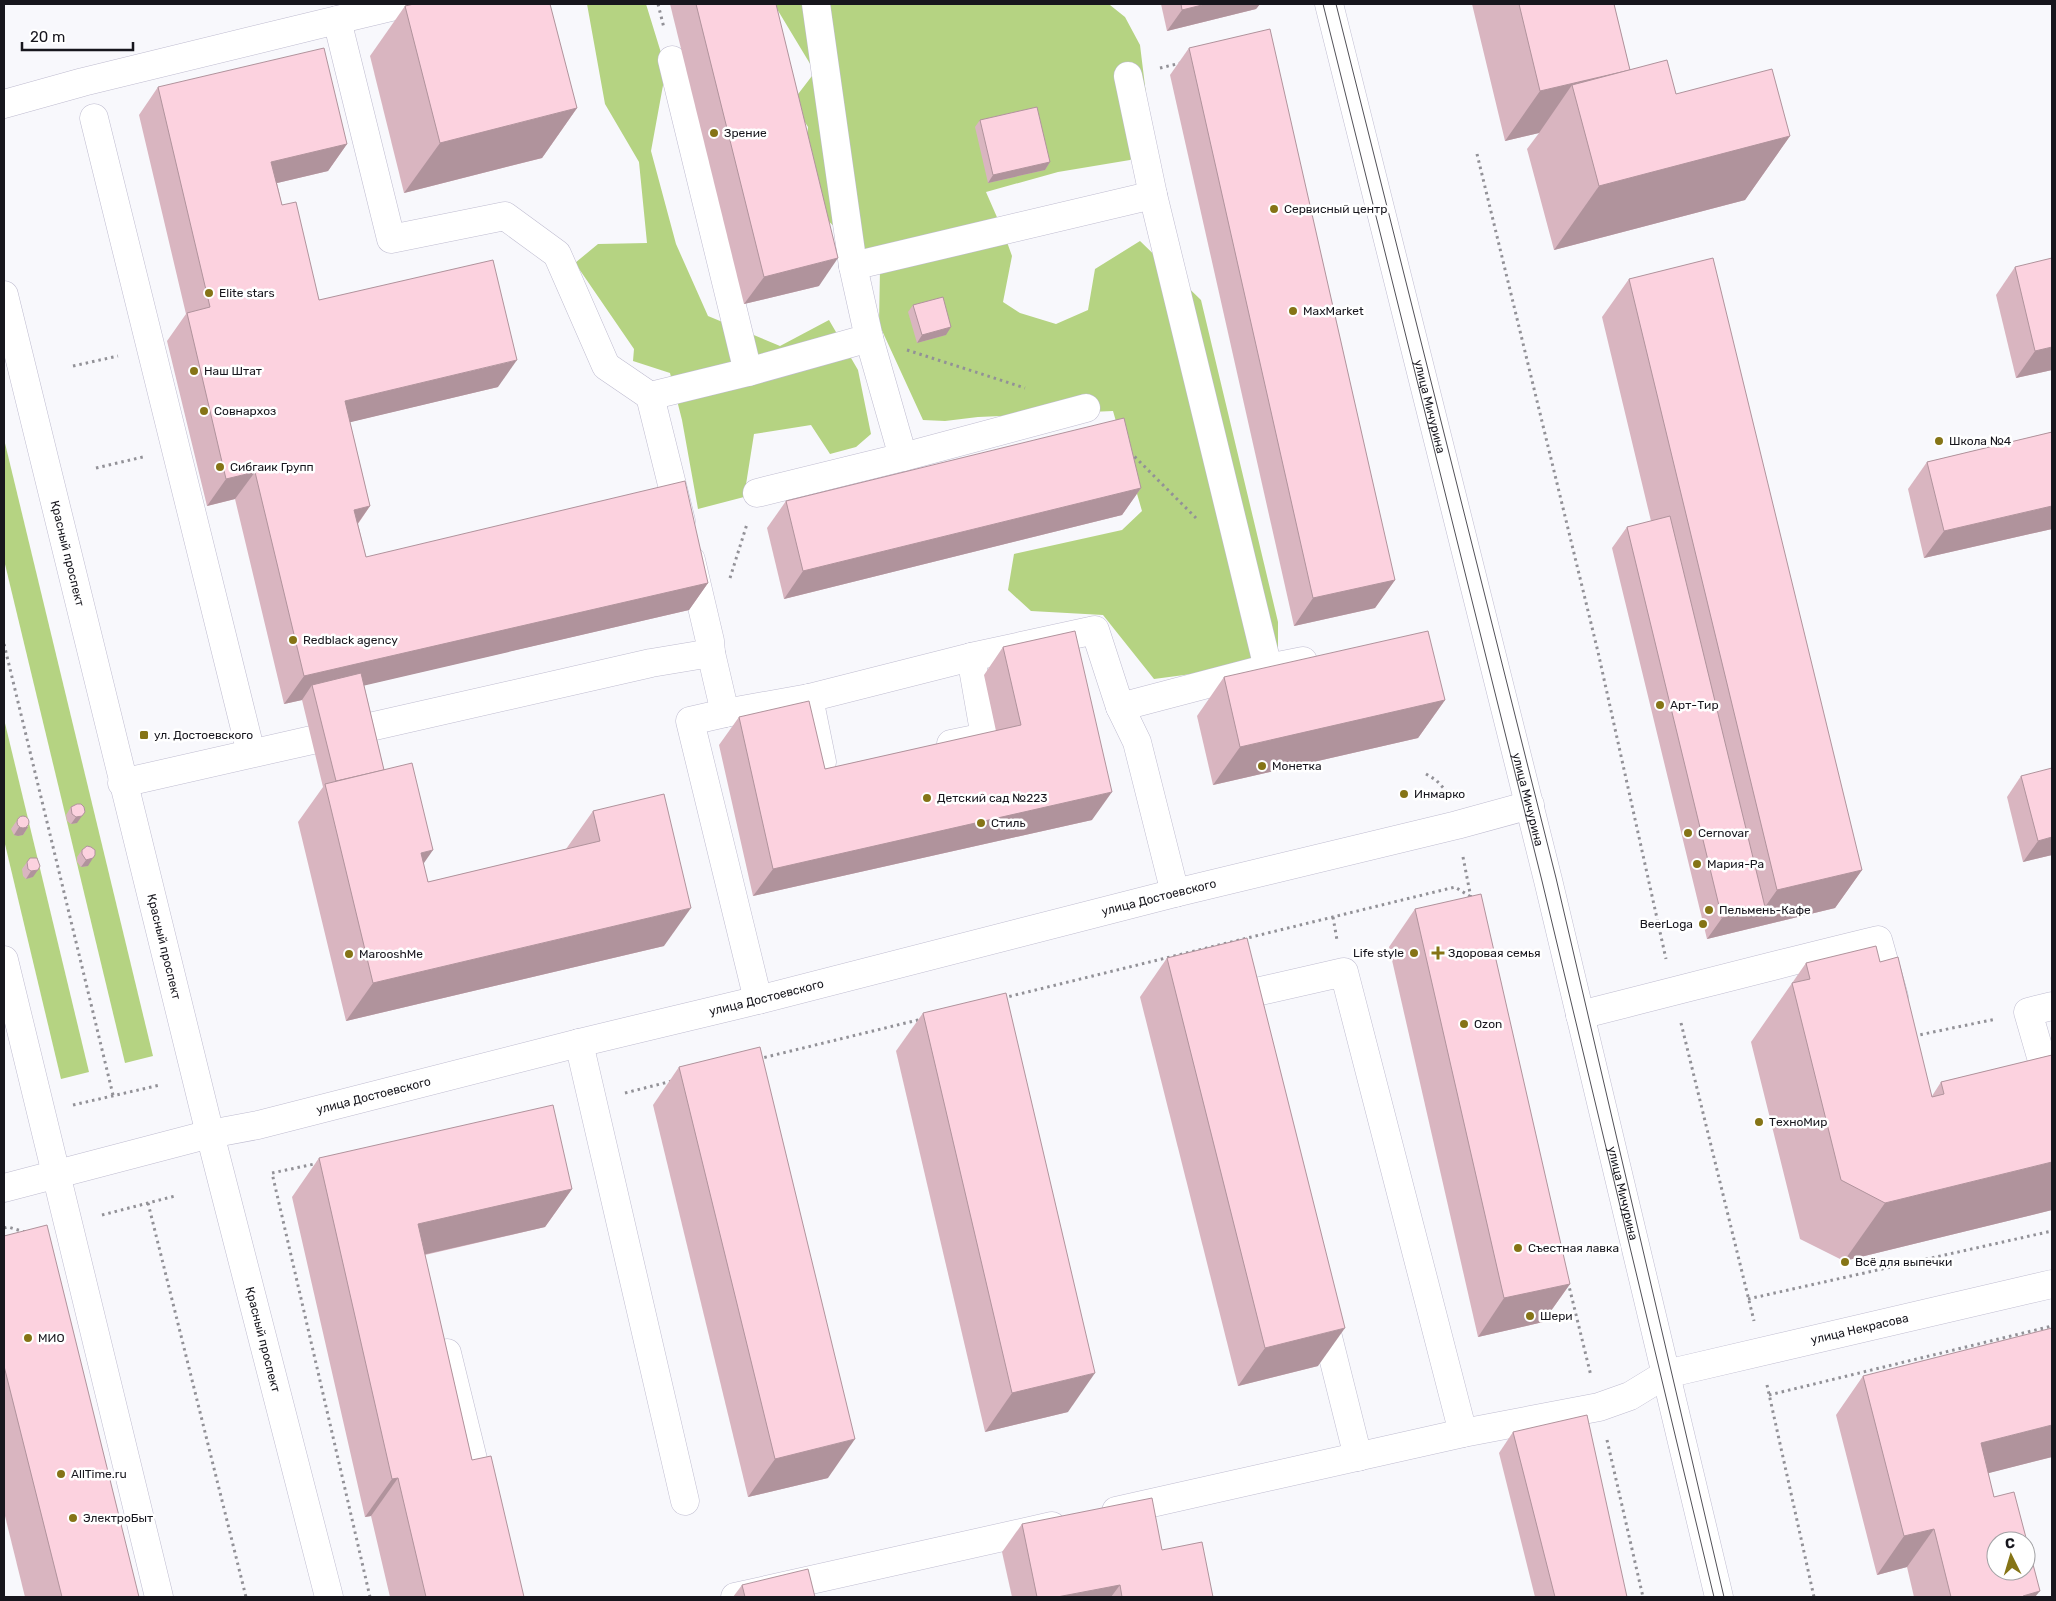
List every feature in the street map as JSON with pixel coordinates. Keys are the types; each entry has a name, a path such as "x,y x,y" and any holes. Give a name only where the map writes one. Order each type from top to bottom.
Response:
{"street":[{"path":"4,104 93,80 404,4"},
{"path":"816,4 853,266 869,338 903,457"},
{"name":"улица Мичурина","path":"1329,4 1530,805 1719,1597"},
{"path":"337,20 391,239 505,216 557,254 606,366 650,396 710,641 725,713"},
{"path":"672,60 748,372"},
{"path":"1128,76 1153,195 1268,668"},
{"path":"94,118 251,753"},
{"path":"853,266 1153,195"},
{"name":"Красный проспект","path":"4,294 122,783 329,1597"},
{"path":"650,396 748,372 869,338"},
{"path":"757,493 903,457 1086,408"},
{"path":"758,1000 690,721 809,698 971,657 1095,630 1108,676 1120,707 1138,742 1175,893"},
{"path":"361,729 651,663 711,652"},
{"path":"1120,707 1268,668 1324,656"},
{"path":"928,748 985,737 971,657"},
{"path":"809,698 824,770 843,766"},
{"path":"122,783 312,740"},
{"name":"улица Достоевского","path":"4,1188 210,1134 258,1125 1175,893 1457,825 1530,805"},
{"path":"1580,1014 1674,992 1746,971 1878,940 1906,1038"},
{"path":"4,960 159,1597"},
{"path":"1252,1033 1243,995 1344,972 1463,1434"},
{"path":"2040,1009 2052,1095"},
{"path":"579,1043 685,1501"},
{"name":"улица Некрасова","path":"735,1597 1358,1457 1599,1406 1630,1396 1666,1374 2052,1284"},
{"path":"1317,1293 1358,1457"},
{"path":"440,1326 487,1520"}],"path":[{"path":"1128,76 1182,62"},
{"path":"1477,154 1598,652 1674,992 1761,1353 1814,1597"},
{"path":"73,366 150,349"},
{"path":"96,468 175,450"},
{"path":"728,585 757,493"},
{"path":"4,644 113,1095"},
{"path":"1426,774 1436,780 1449,794"},
{"path":"1463,857 1474,907"},
{"path":"998,1000 1455,887 1471,897"},
{"path":"1906,1038 2040,1009"},
{"path":"875,1030 930,1017"},
{"path":"70,1106 160,1085"},
{"path":"272,1173 370,1597"},
{"path":"102,1214 175,1196"},
{"path":"148,1203 246,1597"},
{"path":"4,1228 8,1227 29,1233"},
{"path":"1748,1298 2052,1231"},
{"path":"1568,1282 1643,1597"},
{"path":"1769,1395 2052,1326"}],"green space":[{"path":"587,4 646,4 666,69 651,151 676,244 708,316 780,346 829,320 858,370 871,434 856,447 830,454 811,425 754,434 744,497 698,509 682,420 670,373 633,361 634,349 575,263 598,244 647,243 639,162 605,104"},
{"path":"774,4 1111,4 1125,17 1140,45 1152,143 1130,160 1058,172 986,192 1012,256 1003,302 1020,313 1056,324 1088,310 1095,269 1140,241 1201,300 1278,622 1278,653 1214,671 1154,679 1103,615 1031,611 1008,590 1014,554 1122,530 1142,511 1113,411 978,417 945,421 923,420 879,324 880,269 810,204 805,158 808,127 792,102 815,72"},
{"path":"4,439 153,1056 125,1063 4,560"},
{"path":"4,719 89,1072 61,1079 4,840"}],"building":[{"path":"414,4 550,4 577,108 440,143 405,6"},
{"path":"696,4 776,4 838,258 764,277"},
{"path":"1181,4 1206,4 1182,10"},
{"path":"1519,4 1614,4 1630,70 1540,91"},
{"path":"1270,29 1395,580 1313,598 1189,48"},
{"path":"324,48 347,144 271,162 282,205 296,202 319,300 493,260 517,360 345,401 370,506 354,510 366,557 685,481 708,583 304,676 255,472 226,479 187,313 210,307 158,87"},
{"path":"1667,60 1676,94 1772,69 1790,136 1599,186 1572,85"},
{"path":"1037,107 1050,162 993,175 980,120"},
{"path":"1713,258 1862,870 1777,890 1629,279"},
{"path":"2052,258 2052,347 2035,351 2015,267"},
{"path":"943,297 951,327 922,335 913,305"},
{"path":"1124,418 1141,488 803,571 786,501"},
{"path":"2052,432 2052,506 1944,531 1927,462"},
{"path":"1670,516 1765,907 1722,918 1627,527"},
{"path":"1075,631 1112,792 773,869 739,717 809,701 825,769 1021,725 1003,647"},
{"path":"1428,631 1445,700 1240,747 1224,677"},
{"path":"361,673 384,770 336,781 312,685"},
{"path":"412,763 433,850 421,853 428,882 600,841 593,811 664,794 691,908 373,983 325,784"},
{"path":"2052,768 2052,837 2038,841 2021,776"},
{"path":"81,804 84,807 85,812 82,816 76,817 72,814 71,807"},
{"path":"25,816 28,817 28,827 21,828 18,827 17,820 18,817"},
{"path":"87,846 95,850 95,855 93,858 86,860 82,850"},
{"path":"30,858 37,858 40,866 38,870 31,871 28,869 27,862"},
{"path":"1481,894 1570,1284 1504,1298 1415,909"},
{"path":"1247,938 1345,1328 1265,1348 1167,958"},
{"path":"1876,946 1880,962 1898,957 1932,1097 1944,1094 1941,1082 2052,1055 2052,1162 1885,1203 1841,1180 1792,983 1810,979 1806,963"},
{"path":"1006,993 1095,1373 1012,1393 923,1013"},
{"path":"760,1047 855,1439 775,1459 679,1067"},
{"path":"553,1105 572,1189 418,1224 472,1460 491,1456 524,1597 426,1597 398,1478 392,1479 319,1158"},
{"path":"47,1225 139,1597 62,1597 4,1366 4,1236"},
{"path":"2052,1328 2052,1425 1981,1443 1994,1497 2014,1492 2024,1531 1986,1531 1986,1581 2036,1581 2036,1576 2040,1591 2023,1597 1951,1597 1934,1529 1904,1536 1863,1376"},
{"path":"1587,1415 1627,1597 1555,1597 1513,1432"},
{"path":"1152,1498 1162,1550 1202,1542 1213,1597 1122,1597 1120,1585 1057,1597 1037,1597 1022,1524"},
{"path":"808,1569 815,1597 745,1597 742,1585"}],"tram line":[{"path":"1323,4 1542,881 1714,1597"},
{"path":"1336,4 1556,878 1724,1597"}],"place":[{"name":"Зрение","path":"714,133"},
{"name":"Сервисный центр","path":"1274,209"},
{"name":"Elite stars","path":"209,293"},
{"name":"MaxMarket","path":"1293,311"},
{"name":"Наш Штат","path":"194,371"},
{"name":"Совнархоз","path":"204,411"},
{"name":"Школа №4","path":"1939,441"},
{"name":"Сибгаик Групп","path":"220,467"},
{"name":"Redblack agency","path":"293,640"},
{"name":"Арт-Тир","path":"1660,705"},
{"name":"ул. Достоевского","path":"144,735"},
{"name":"Монетка","path":"1262,766"},
{"name":"Инмарко","path":"1404,794"},
{"name":"Детский сад №223","path":"927,798"},
{"name":"Стиль","path":"981,823"},
{"name":"Cernovar","path":"1688,833"},
{"name":"Мария-Ра","path":"1697,864"},
{"name":"Пельмень-Кафе","path":"1709,910"},
{"name":"BeerLoga","path":"1703,924"},
{"name":"Life style","path":"1414,953"},
{"name":"Здоровая семья","path":"1438,953"},
{"name":"MarooshMe","path":"349,954"},
{"name":"Ozon","path":"1464,1024"},
{"name":"ТехноМир","path":"1759,1122"},
{"name":"Съестная лавка","path":"1518,1248"},
{"name":"Всё для выпечки","path":"1845,1262"},
{"name":"Шери","path":"1530,1316"},
{"name":"МИО","path":"28,1338"},
{"name":"AllTime.ru","path":"61,1474"},
{"name":"ЭлектроБыт","path":"73,1518"}]}
